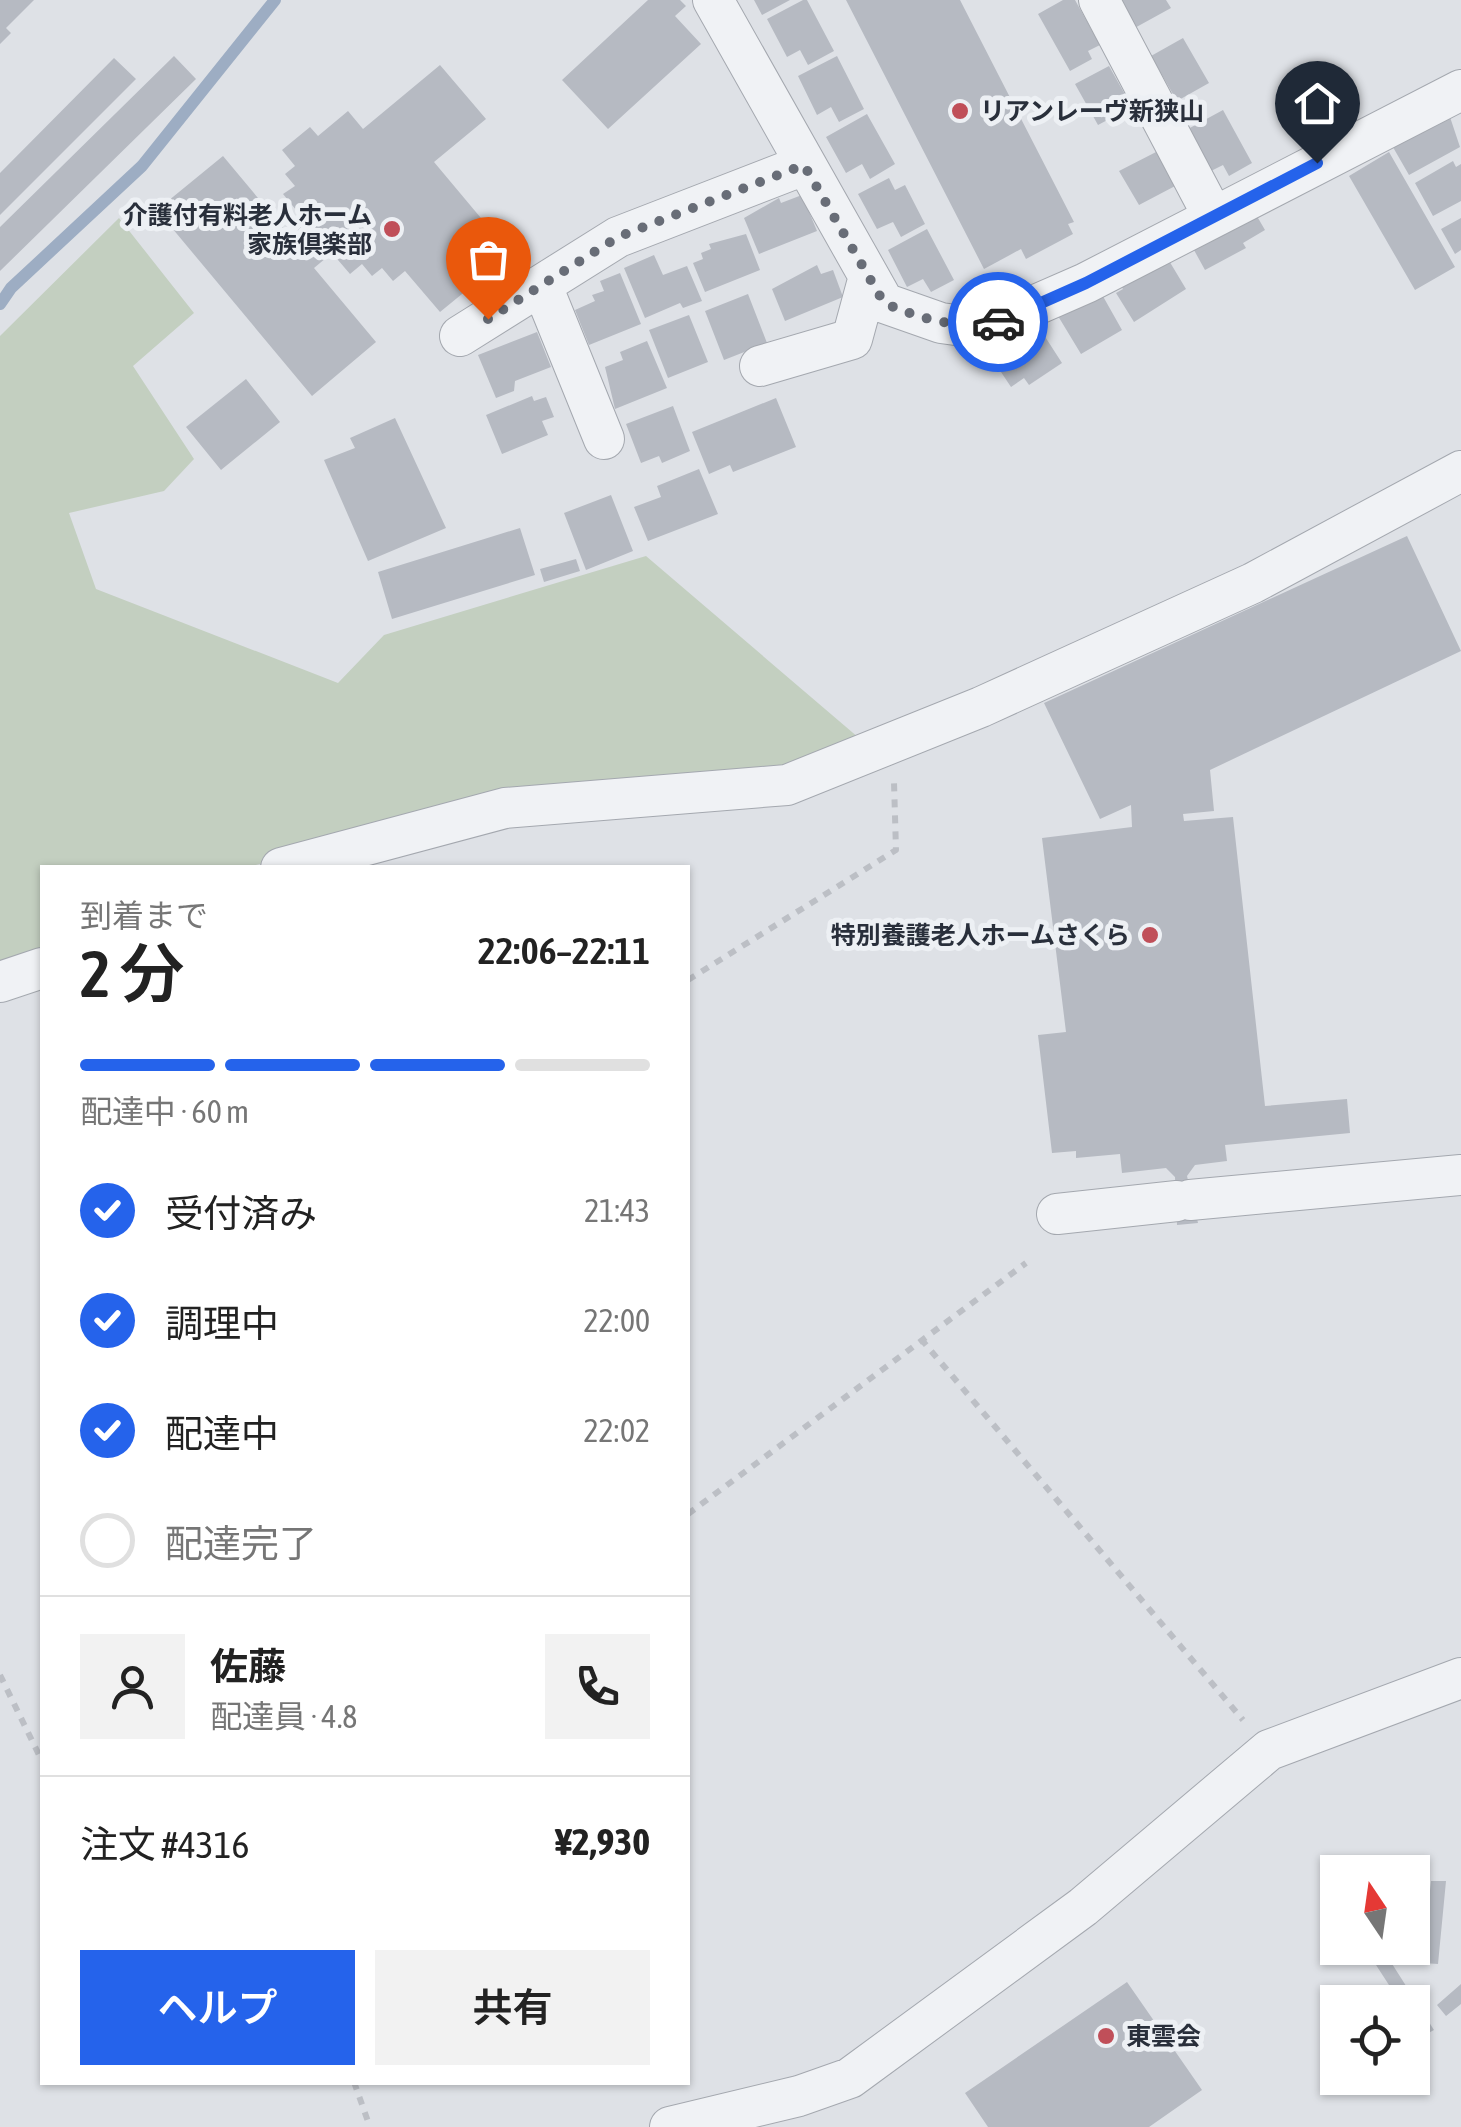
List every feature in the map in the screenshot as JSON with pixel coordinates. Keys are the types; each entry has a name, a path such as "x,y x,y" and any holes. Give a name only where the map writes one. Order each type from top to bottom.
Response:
{"street":[{"path":"713,0 884,303 908,313 970,327 996,322 1086,283 1459,95"},
{"path":"1099,0 1213,216"},
{"path":"460,336 618,237 804,165"},
{"path":"760,366 852,338 868,280"},
{"path":"542,286 604,439"},
{"path":"291,865 506,808 787,785 1253,584 1461,471"},
{"path":"0,982 40,969"},
{"path":"1057,1214 1461,1175"},
{"path":"670,2127 799,2096 850,2078 1082,1906 1270,1750 1461,1678"}],"path":[{"path":"690,979 896,850 894,742"},
{"path":"690,1513 1026,1263"},
{"path":"921,1340 1270,1750"},
{"path":"0,1675 40,1757"},
{"path":"355,2085 370,2127"}],"green space":[{"path":"119,218 194,313 133,366 194,459 164,491 69,513 96,589 338,683 384,635 646,556 866,744 791,771 503,799 256,865 40,865 40,953 0,968 0,336"}],"building":[{"path":"0,0 34,0 6,28 11,33 0,44"},
{"path":"648,0 680,0 686,6 675,16 701,44 608,129 562,80"},
{"path":"754,0 790,0 762,15"},
{"path":"807,0 834,51 808,65 800,50 787,57 767,19"},
{"name":"リアンレーヴ新狭山","path":"846,0 960,0 1074,222 1068,224 1073,234 1026,259 1021,249 984,269"},
{"path":"1063,0 1075,0 1100,45 1088,51 1092,59 1070,71 1038,14"},
{"path":"1119,0 1166,0 1171,8 1131,30"},
{"path":"1183,38 1209,83 1177,101 1151,56"},
{"path":"174,56 196,79 0,271 0,227"},
{"path":"837,56 864,109 839,122 831,107 817,115 798,76"},
{"path":"114,58 136,79 0,215 0,173"},
{"name":"介護付有料老人ホーム 家族倶楽部","path":"440,65 486,119 434,162 511,254 440,312 405,271 393,281 382,268 372,276 362,264 350,274 332,253 314,268 376,342 312,396 157,210 223,156 288,234 300,224 297,219 301,216 283,194 295,186 285,174 295,166 282,150 310,127 318,136 348,111 363,129"},
{"path":"1109,66 1132,107 1098,125 1075,84"},
{"path":"1223,110 1252,163 1229,176 1223,165 1211,171 1188,129"},
{"path":"867,114 895,164 870,179 862,164 846,173 826,137"},
{"path":"1450,117 1460,147 1409,175 1390,142"},
{"path":"1158,151 1177,185 1139,205 1119,171"},
{"path":"1389,152 1455,267 1415,290 1349,176"},
{"path":"1453,161 1456,167 1461,164 1461,201 1433,216 1415,183"},
{"path":"889,178 895,190 905,185 925,224 901,237 893,222 877,229 858,194"},
{"path":"802,195 817,231 759,254 744,218 779,198 781,203"},
{"path":"1251,206 1265,230 1243,243 1246,248 1205,270 1189,241"},
{"path":"1461,218 1461,250 1455,254 1441,229"},
{"path":"927,229 954,280 931,292 923,279 907,287 888,250"},
{"path":"746,234 760,270 705,292 693,263 703,259 701,253 711,249 709,244"},
{"path":"1165,254 1186,289 1134,322 1116,293 1123,289 1119,283"},
{"path":"654,255 663,275 687,266 702,301 683,308 680,303 645,318 624,268"},
{"path":"817,265 821,274 833,270 843,297 785,321 772,289"},
{"path":"620,273 641,324 589,345 575,310 595,301 592,295 604,291 600,281"},
{"path":"1100,291 1122,330 1081,354 1058,316"},
{"path":"748,294 767,343 724,360 705,311"},
{"path":"689,315 708,362 668,378 649,330"},
{"path":"537,332 551,367 515,381 514,391 496,398 478,355"},
{"path":"1042,332 1062,363 1029,385 1024,378 1011,387 993,360 1006,351 1001,343 1025,333 1029,340"},
{"path":"647,341 667,388 615,409 605,367 623,360 620,352"},
{"path":"246,379 280,422 221,470 186,427"},
{"path":"532,396 534,401 546,397 554,417 542,421 548,435 502,454 486,415"},
{"path":"776,398 796,447 733,472 730,465 709,474 692,432"},
{"path":"673,406 690,451 662,463 659,456 641,463 626,424"},
{"path":"395,418 446,528 368,561 324,460 355,448 350,438"},
{"path":"699,469 718,514 648,541 634,507 661,497 657,486"},
{"path":"611,495 633,551 586,570 564,513"},
{"path":"520,528 535,575 392,619 378,572"},
{"name":"特別養護老人ホームさくら","path":"1407,536 1461,651 1210,770 1214,811 1183,814 1184,821 1233,817 1265,1106 1347,1099 1350,1133 1225,1145 1227,1161 1195,1165 1187,1176 1198,1223 1177,1225 1175,1177 1166,1168 1122,1173 1120,1154 1076,1158 1076,1151 1052,1153 1038,1035 1066,1032 1042,838 1132,827 1131,805 1100,819 1044,703"},
{"path":"576,559 580,571 544,582 540,569"},
{"path":"1431,1881 1446,1881 1438,1964 1430,1963"},
{"path":"1376,1965 1393,1965 1405,1985 1389,1985"},
{"name":"東雲会","path":"1127,1982 1202,2090 1149,2127 988,2127 965,2093"},
{"path":"1461,1984 1461,2004 1446,2016 1437,2005"}],"waterway":[{"path":"0,304 11,288 142,166 275,0"}],"way so far":[{"path":"488,319 618,237 804,165 884,303 941,323 970,327 998,322"}],"place":[{"name":"リアンレーヴ新狭山","path":"960,111"},
{"name":"介護付有料老人ホーム 家族倶楽部","path":"392,229"},
{"name":"特別養護老人ホームさくら","path":"1150,935"},
{"name":"東雲会","path":"1106,2036"}],"route":[{"path":"998,322 1086,283 1317,163"}]}
